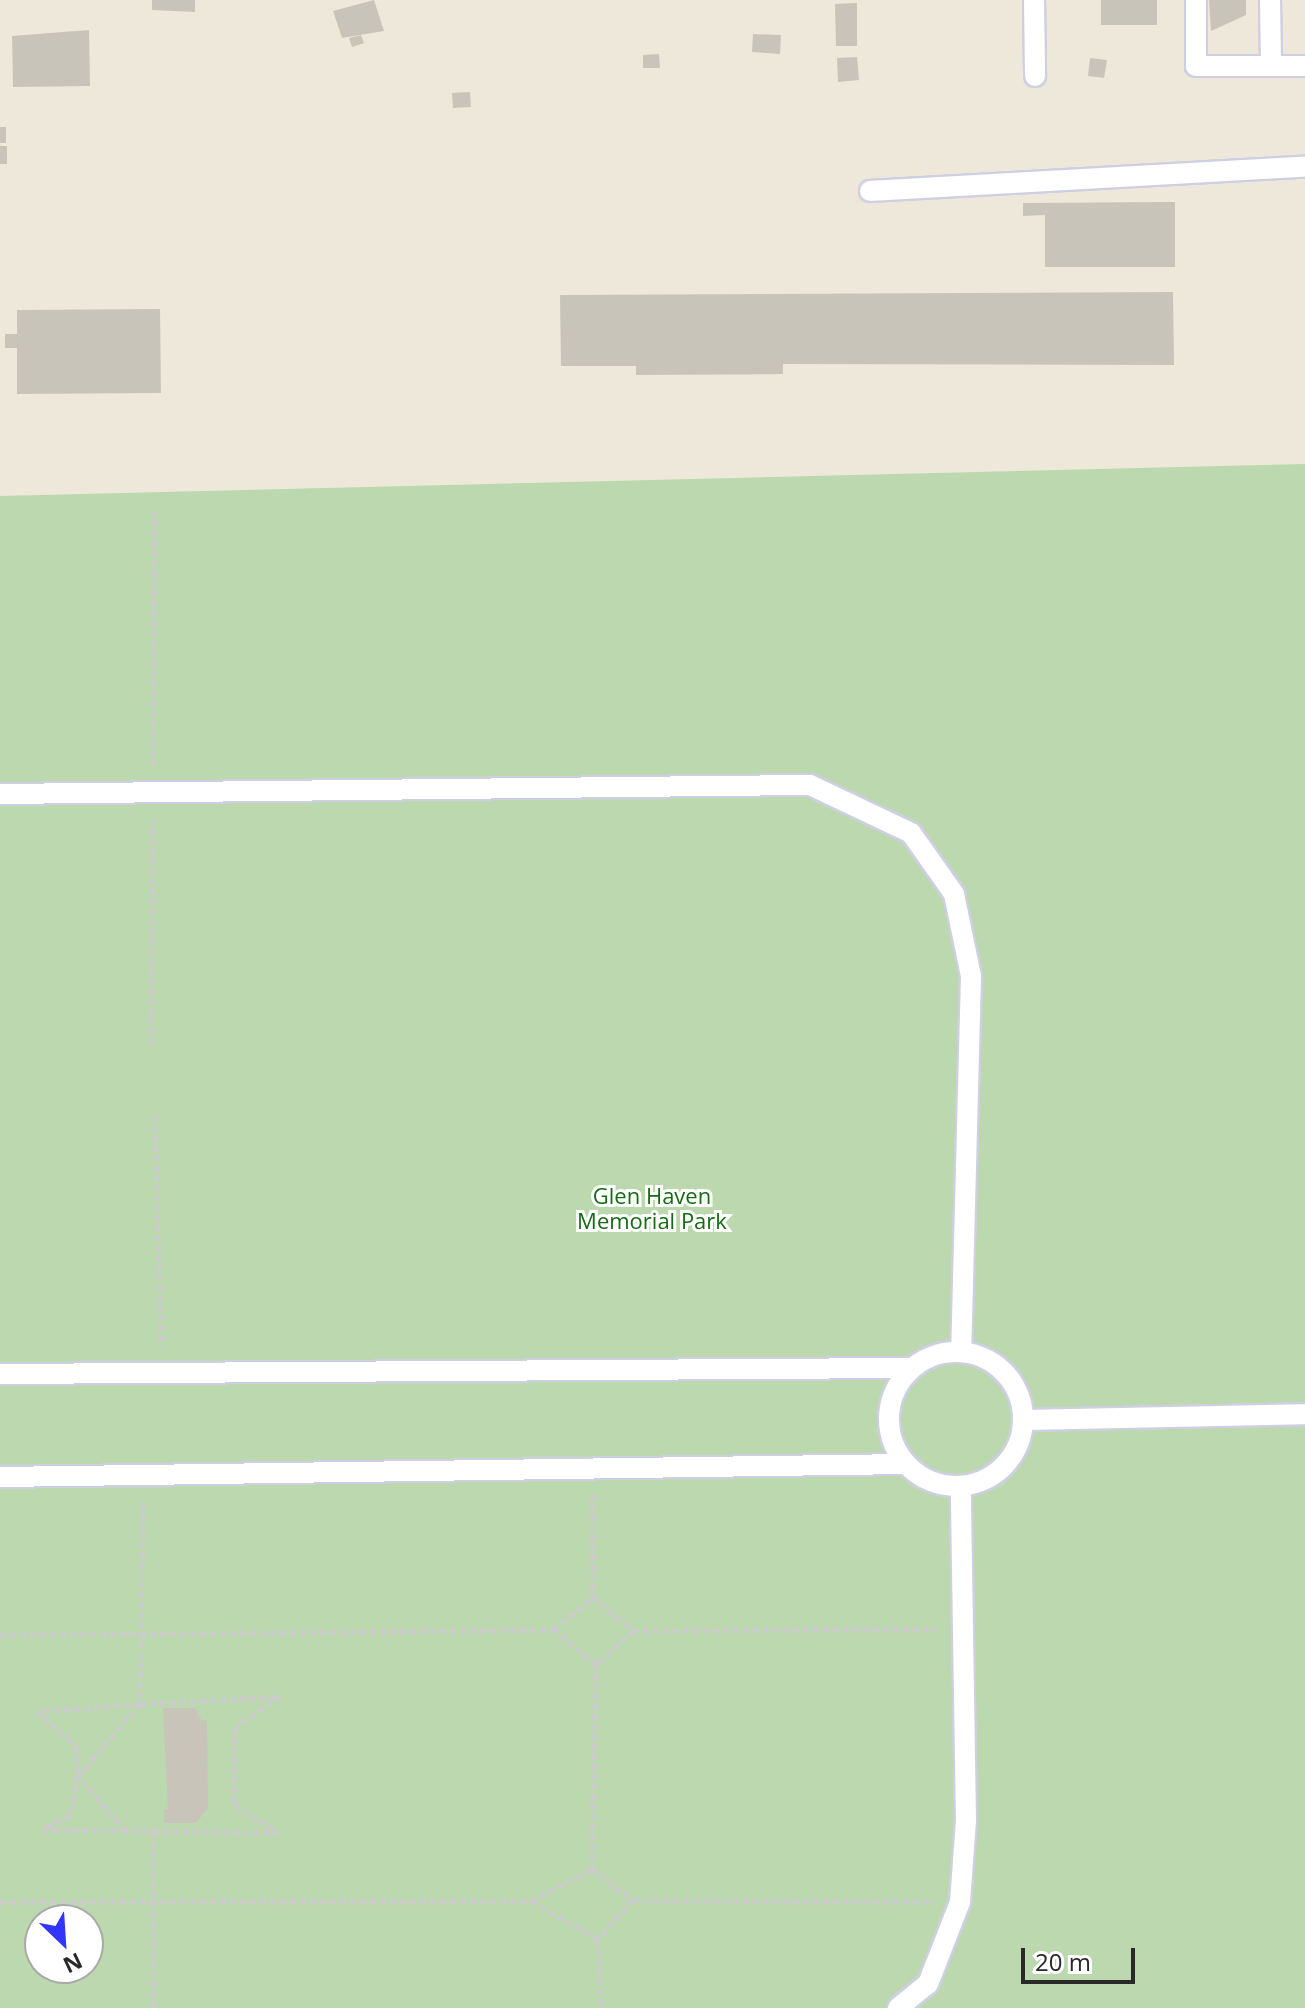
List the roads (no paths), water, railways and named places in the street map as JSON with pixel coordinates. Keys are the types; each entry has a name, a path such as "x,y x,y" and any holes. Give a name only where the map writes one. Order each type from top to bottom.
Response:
{"lane":[{"path":"1034,0 1035,76"},
{"path":"1196,0 1196,66 1305,66"},
{"path":"1270,0 1271,66"},
{"path":"870,191 1305,167"},
{"path":"0,794 810,785 911,833 954,894 971,976 961,1352"},
{"path":"0,1374 911,1368 943,1353 961,1352 998,1367 1021,1400 1023,1420 1020,1439 997,1472 961,1486 930,1481 905,1464 893,1446 890,1404 911,1368"},
{"path":"1023,1420 1305,1414"},
{"path":"0,1477 593,1471 905,1464"},
{"path":"898,2008 928,1984 960,1902 966,1821 961,1486"}],"park label":[{"name":"Glen Haven Memorial Park","path":"652,1208"}]}
